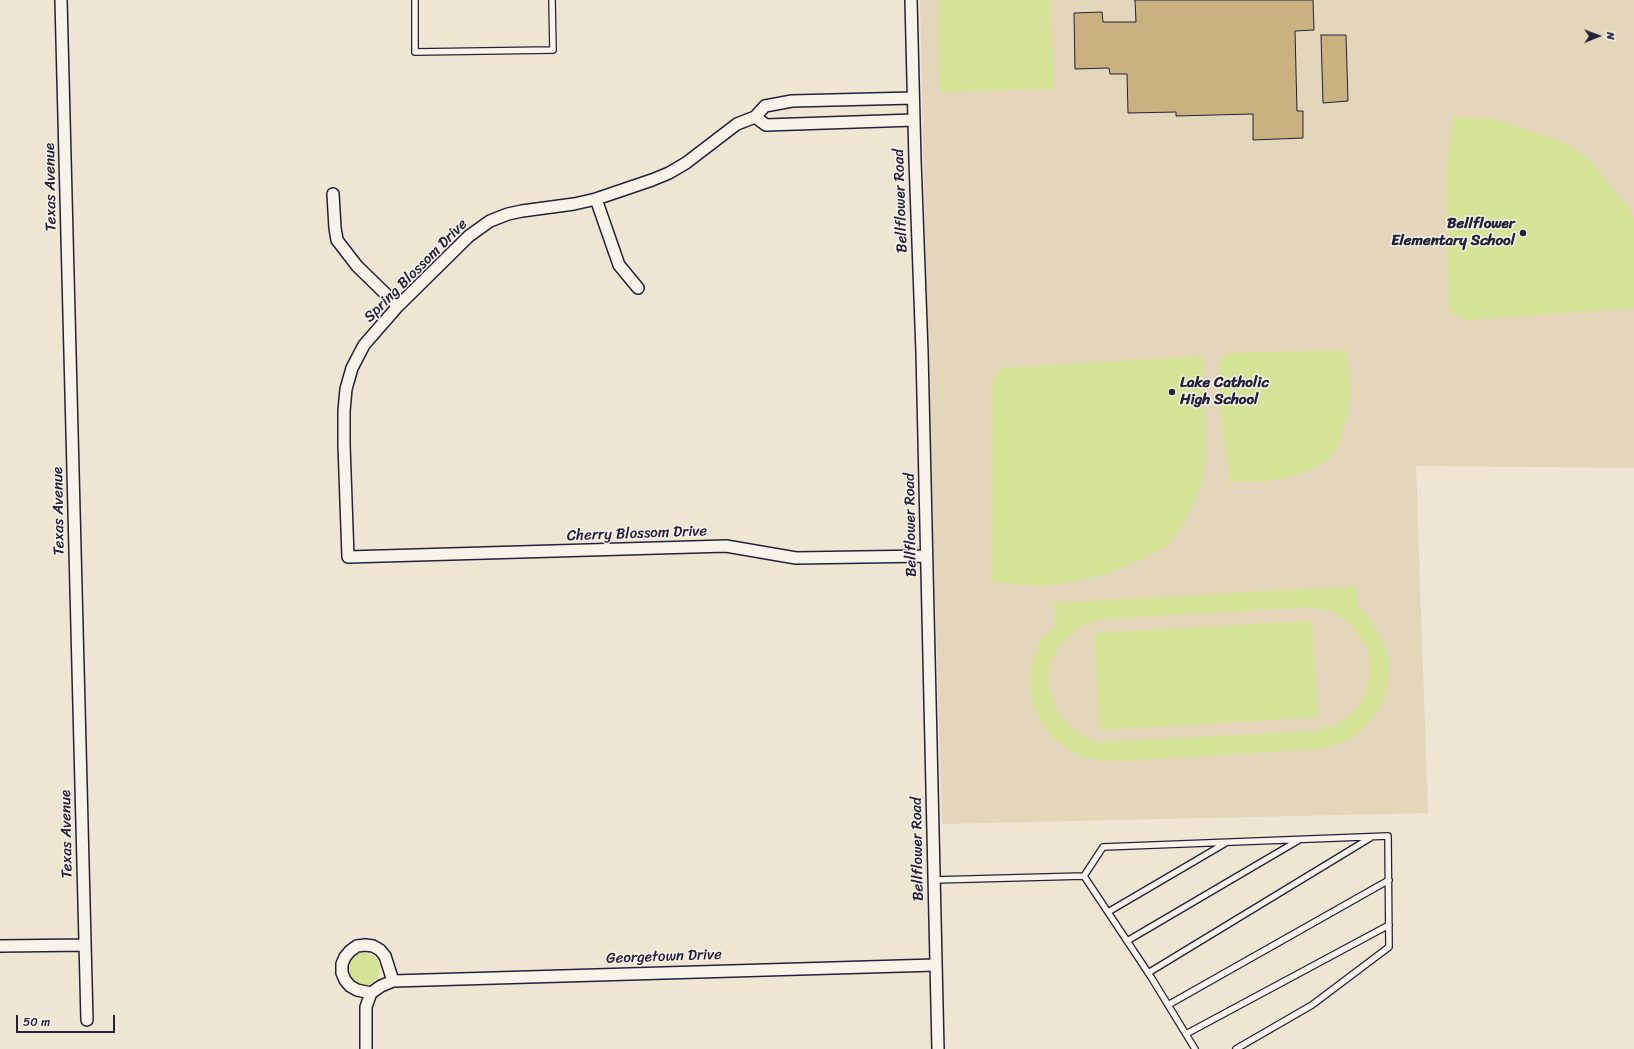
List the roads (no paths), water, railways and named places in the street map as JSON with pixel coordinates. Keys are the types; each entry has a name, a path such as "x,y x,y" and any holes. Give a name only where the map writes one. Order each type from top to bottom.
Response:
{"street":[{"name":"Texas Avenue","path":"61,0 87,1020"},
{"name":"Bellflower Road","path":"911,0 922,352 938,1049"},
{"name":"Spring Blossom Drive","path":"348,557 344,411 346,389 352,368 364,345 398,306 469,236 490,221 522,211 574,204 596,199 669,173 686,163 737,124 755,117 765,106 792,102 913,98"},
{"path":"755,117 766,124 914,120"},
{"path":"333,194 337,240 357,266 398,306"},
{"path":"596,199 619,265 638,288"},
{"name":"Cherry Blossom Drive","path":"348,557 726,546 796,558 926,556"},
{"path":"0,946 85,945"},
{"path":"366,1049 366,1007 371,993 357,990 350,986 345,980 342,972 342,964 350,951 357,946 373,946 380,950 385,956 393,981"},
{"name":"Georgetown Drive","path":"371,993 381,986 393,981 935,965"}],"lane":[{"path":"415,0 415,52 553,50 552,0"},
{"path":"1084,876 1103,847 1388,836 1389,947 1312,1005 1236,1049"},
{"path":"1148,973 1371,837"},
{"path":"1127,941 1300,840"},
{"path":"1108,912 1226,842"},
{"path":"934,880 1084,876"},
{"path":"1084,876 1148,973 1195,1049"},
{"path":"1168,1005 1389,880"},
{"path":"1186,1034 1389,925"}],"place":[{"name":"Bellflower Elementary School","path":"1523,233"},
{"name":"Lake Catholic High School","path":"1172,392"}]}
